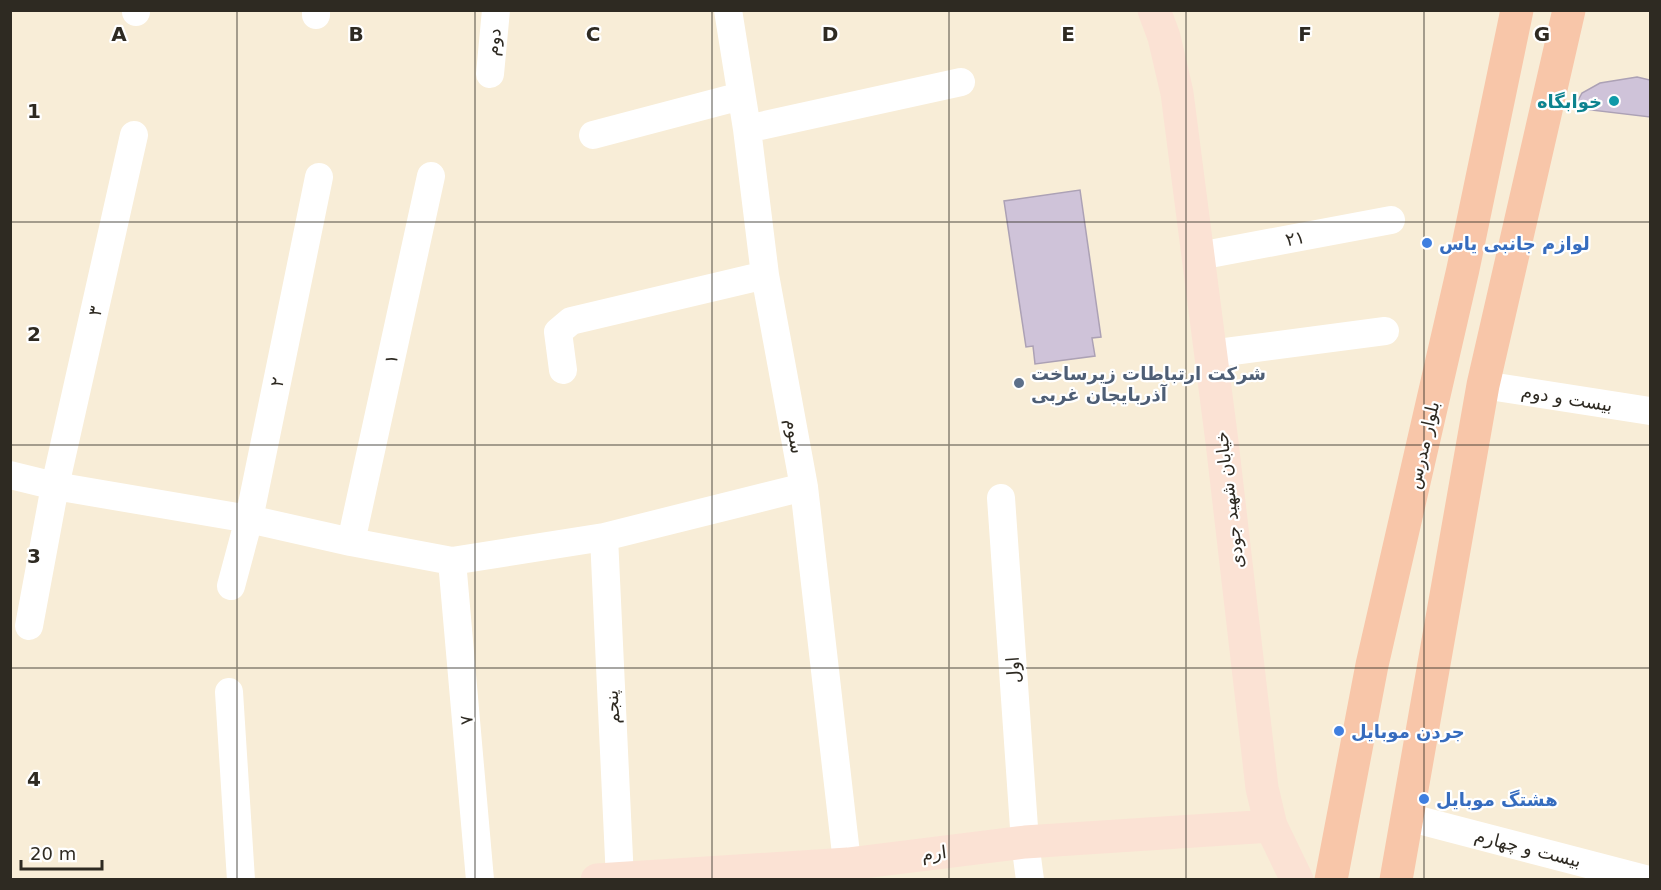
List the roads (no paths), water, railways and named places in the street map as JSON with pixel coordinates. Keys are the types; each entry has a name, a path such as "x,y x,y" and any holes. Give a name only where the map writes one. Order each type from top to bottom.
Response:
{"main road":[{"path":"1396,879 1483,386 1569,10"},
{"name":"بلوار مدرس","path":"1331,879 1372,665 1463,269 1510,12"},
{"path":"1438,378 1483,386"}],"street":[{"name":"دوم","path":"490,74 496,10"},
{"name":"سوم","path":"728,10 747,129 765,275 804,487 848,872"},
{"name":"خیابان شهید جودی","path":"1154,10 1164,37 1177,93 1222,442 1262,788 1271,826 1297,879"},
{"path":"747,129 961,82"},
{"path":"593,135 741,96"},
{"name":"۳","path":"29,626 55,486 134,135"},
{"name":"۱","path":"351,542 432,176"},
{"name":"۲","path":"231,586 249,519 319,177"},
{"name":"۲۱","path":"1199,256 1391,220"},
{"path":"563,370 558,332 571,321 765,275"},
{"path":"1210,354 1385,331"},
{"name":"بیست و دوم","path":"1483,386 1650,411"},
{"path":"10,475 55,486 249,519 351,542 452,561 604,537 804,487"},
{"name":"اول","path":"1001,498 1025,842"},
{"name":"پنجم","path":"604,537 612,879"},
{"name":"۷","path":"452,561 480,879"},
{"path":"230,692 241,879"},
{"name":"بیست و چهارم","path":"1407,817 1649,879"},
{"name":"ارم","path":"612,879 848,872 1025,842 1271,826"},
{"path":"1025,842 1030,879"}],"place":[{"name":"خوابگاه","path":"1614,101"},
{"name":"لوازم جانبی یاس","path":"1427,243"},
{"name":"شرکت ارتباطات زیرساخت آذربایجان غربی","path":"1019,383"},
{"name":"جردن موبایل","path":"1339,731"},
{"name":"هشتگ موبایل","path":"1424,799"}]}
